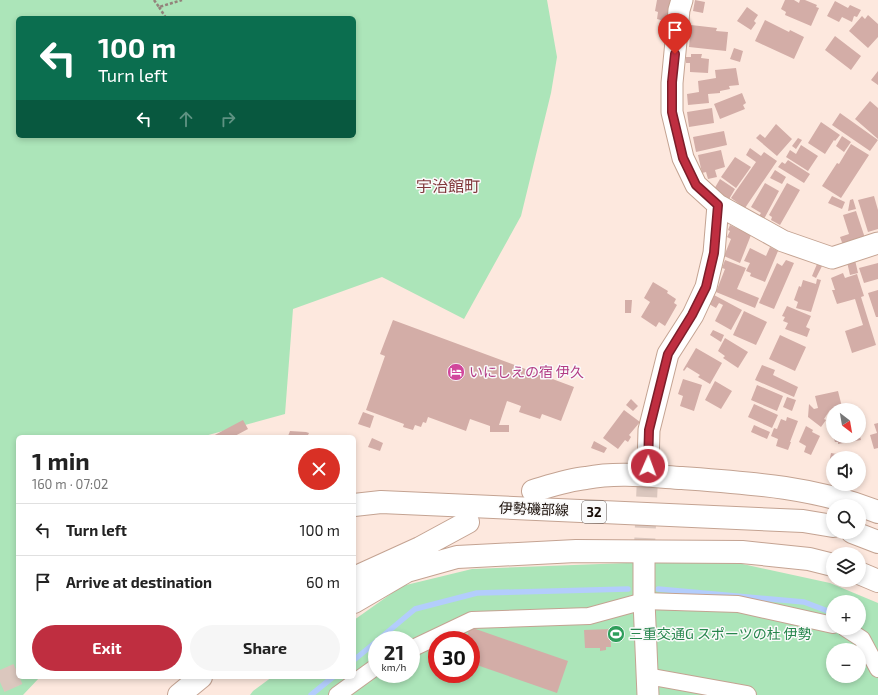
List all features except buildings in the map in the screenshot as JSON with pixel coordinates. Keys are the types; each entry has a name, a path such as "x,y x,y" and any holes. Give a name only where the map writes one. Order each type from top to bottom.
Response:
{"street":[{"path":"682,0 679,10 672,82 672,112 683,158 696,185 718,205 783,241 832,258 878,244"},
{"path":"648,466 649,430 668,354 692,315 706,287 714,253 718,205"},
{"path":"533,491 560,482 586,477 612,475 655,477 792,488 856,503 878,512"},
{"name":"伊勢磯部線","path":"356,505 381,502 803,520 826,525"},
{"path":"356,577 420,548 468,522"},
{"path":"866,537 878,542"},
{"path":"356,601 408,571 457,557 576,552 742,552 809,559 826,564"},
{"path":"644,559 647,685 748,695"},
{"path":"866,576 878,581"},
{"path":"420,645 472,620 589,616 644,601 738,604 826,623"},
{"path":"856,635 862,639 878,669"},
{"path":"337,695 368,673"},
{"path":"179,695 199,679"}],"path":[{"path":"154,0 165,16"},
{"path":"159,7 182,0"}],"green space":[{"path":"0,0 547,0 557,57 551,93 521,216 464,319 382,277 293,309 285,414 208,435 16,435 16,679 38,679 23,695 0,695"},
{"name":"三重交通G スポーツの杜 伊勢","path":"653,562 738,563 826,582 826,587 840,587 859,595 826,595 826,635 866,635 866,598 878,603 878,695 250,695 269,679 356,679 356,619 402,586 472,569"}],"waterway":[{"path":"389,631 415,609 477,593 628,589"},
{"path":"658,589 804,602 826,610"},
{"path":"356,658 368,648"},
{"path":"311,695 331,679"}],"tunnel":[{"path":"644,559 648,466"},
{"path":"0,682 16,675"}],"place":[{"name":"いにしえの宿 伊久","path":"456,372"},
{"name":"三重交通G スポーツの杜 伊勢","path":"616,634"}],"district":[{"name":"宇治館町","path":"448,186"}],"route":[{"path":"648,466 649,430 668,354 692,315 706,287 714,253 718,205 696,185 683,158 672,112 672,82 675,54"}]}
